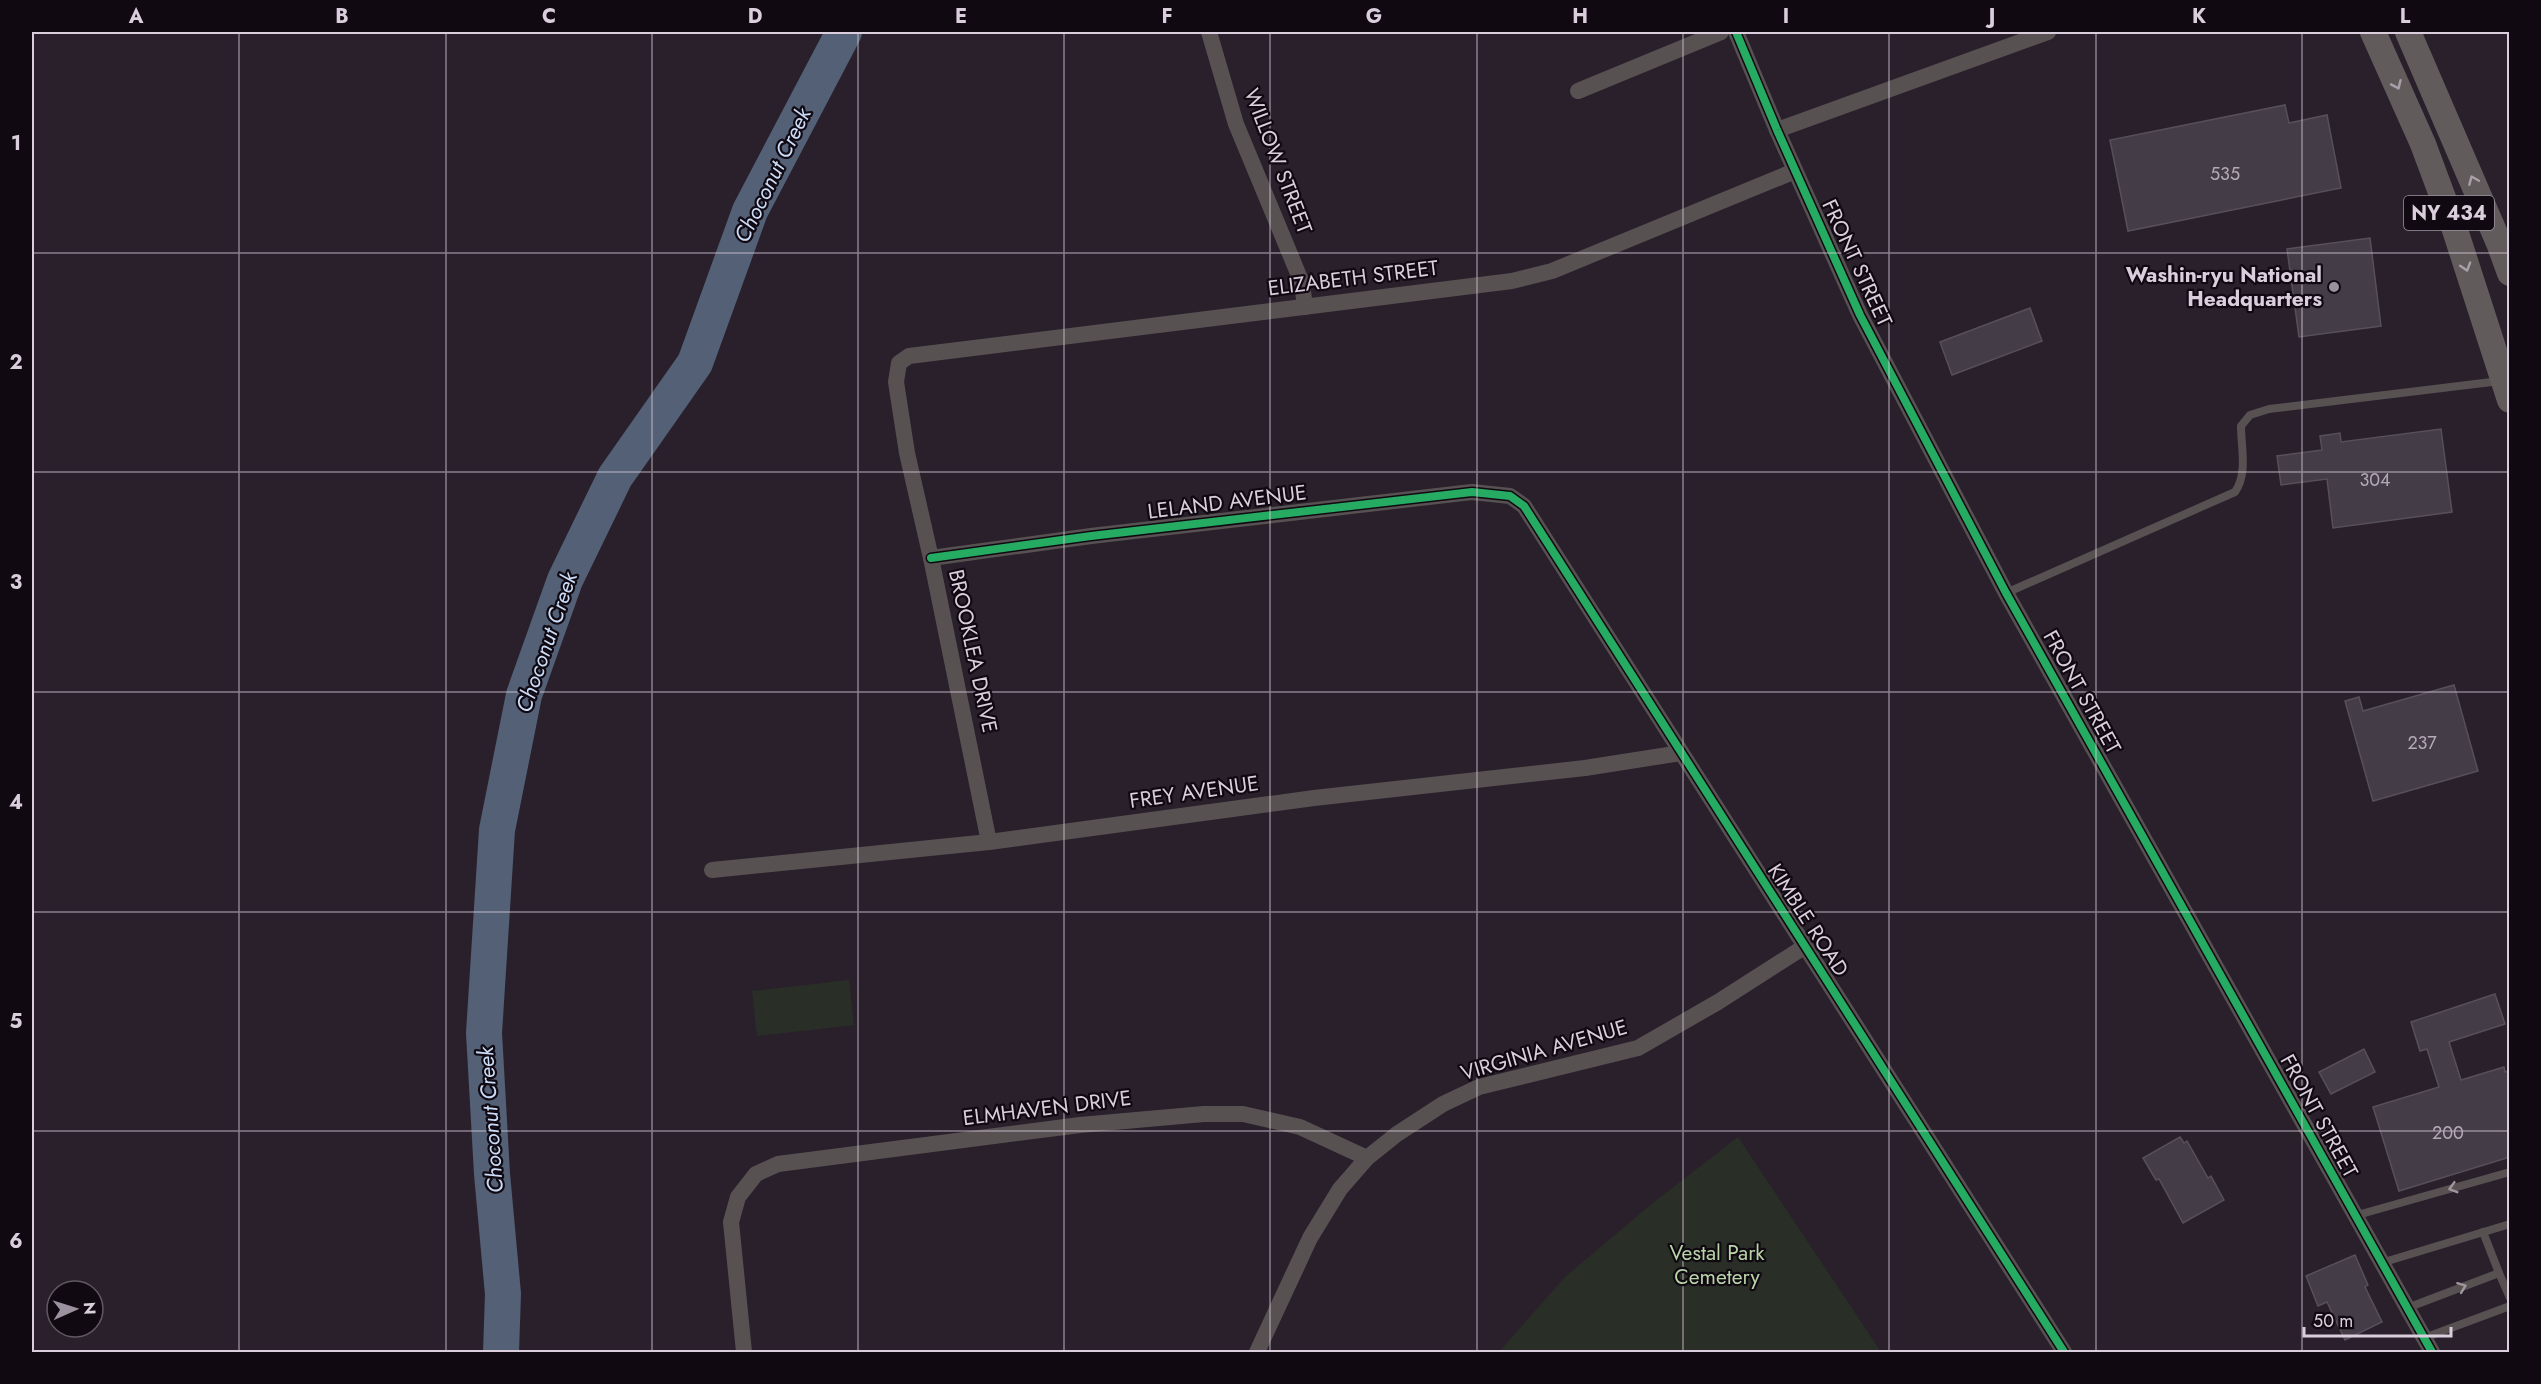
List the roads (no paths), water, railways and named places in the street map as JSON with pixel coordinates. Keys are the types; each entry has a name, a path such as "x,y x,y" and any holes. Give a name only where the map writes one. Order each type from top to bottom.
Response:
{"main road":[{"name":"NY 434","path":"2373,32 2423,144 2455,230 2506,390"},
{"name":"NY 434","path":"2408,32 2495,232 2510,273"}],"street":[{"name":"WILLOW STREET","path":"1209,32 1236,124 1302,283 1305,307"},
{"path":"1578,91 1721,32"},
{"name":"FRONT STREET","path":"1736,32 1860,315 2007,593 2380,1263 2428,1345"},
{"path":"1777,130 2048,32"},
{"name":"ELIZABETH STREET","path":"899,363 909,356 1512,281 1552,272 1795,171"},
{"name":"BROOKLEA DRIVE","path":"899,363 896,382 907,453 931,558 989,842"},
{"name":"LELAND AVENUE","path":"931,558 1091,536 1472,492 1510,496 1524,506"},
{"name":"KIMBLE ROAD","path":"1524,506 2064,1353"},
{"name":"FREY AVENUE","path":"712,870 989,842 1314,798 1585,768 1681,753"},
{"name":"VIRGINIA AVENUE","path":"1257,1353 1310,1239 1340,1189 1367,1158 1397,1134 1443,1104 1479,1088 1638,1048 1718,1002 1804,947"},
{"name":"ELMHAVEN DRIVE","path":"744,1353 731,1222 738,1197 756,1174 778,1164 1080,1125 1204,1114 1243,1114 1300,1127 1367,1158"}],"lane":[{"path":"2007,593 2235,492 2241,483 2243,468 2241,426 2250,415 2269,409 2506,390"},
{"path":"2354,1216 2510,1172"},
{"path":"2380,1263 2510,1224"},
{"path":"2483,1232 2510,1298"},
{"path":"2407,1308 2499,1273"},
{"path":"2428,1345 2510,1306"}],"waterway":[{"name":"Choconut Creek","path":"501,1352 503,1294 492,1174 484,1033 497,830 524,695 565,580 615,477 695,363 750,211 844,32"}],"place":[{"name":"Washin-ryu National Headquarters","path":"2334,287"}],"park label":[{"name":"Vestal Park Cemetery","path":"1717,1265"}]}
